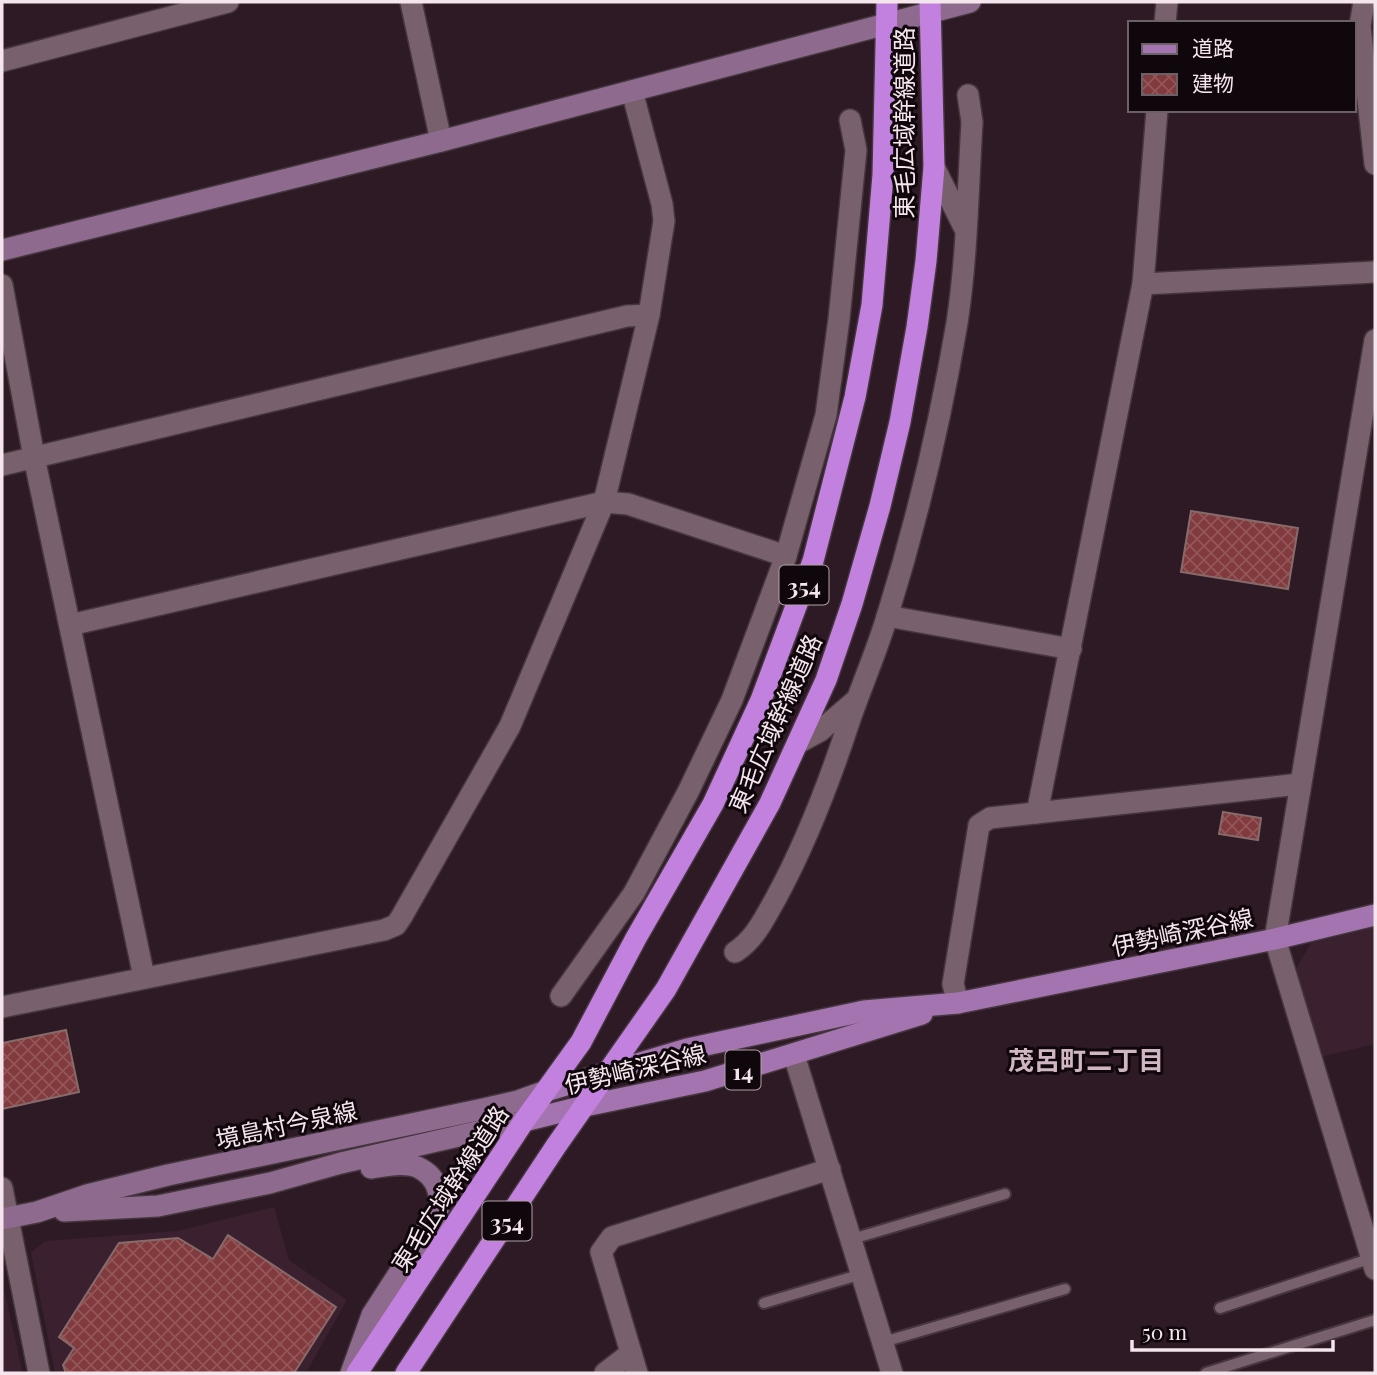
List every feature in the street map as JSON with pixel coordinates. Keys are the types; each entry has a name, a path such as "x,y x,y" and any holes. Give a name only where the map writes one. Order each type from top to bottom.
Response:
{"highway":[{"name":"東毛広域幹線道路","path":"357,1373 524,1121 581,1042 636,938 713,804 761,701 813,561 855,397 872,305 883,176 887,2"},
{"name":"東毛広域幹線道路","path":"406,1373 666,989 770,803 826,680 852,604 880,506 917,327 934,167 930,7"}],"main road":[{"path":"2,250 441,141 888,24 930,7 970,2"},
{"name":"伊勢崎深谷線","path":"524,1121 705,1081 958,1003 1275,939 1375,915"},
{"name":"伊勢崎深谷線","path":"546,1091 687,1049 864,1011 958,1003"},
{"name":"境島村今泉線","path":"5,1219 168,1175 483,1109 546,1091"},
{"name":"境島村今泉線","path":"37,1212 158,1206 270,1183 341,1163 524,1121"},
{"path":"270,1183 380,1166 405,1165 421,1168 435,1183 440,1207 372,1315 351,1373"}],"street":[{"path":"2,61 228,2"},
{"path":"411,2 441,141"},
{"path":"1165,21 1167,2"},
{"path":"1364,2 1360,26 1375,164"},
{"path":"2,1007 384,930 396,925 510,726 604,502 649,315 664,221 632,90"},
{"path":"735,952 749,943 759,928 805,844 872,664 887,616 937,430 957,320 972,122 968,95"},
{"path":"1037,813 1143,284 1157,112"},
{"path":"561,996 634,893 688,792 732,700 786,556 826,415 839,319 856,149 850,120"},
{"path":"934,167 965,229"},
{"path":"1143,284 1375,272"},
{"path":"2,285 34,457 144,977"},
{"path":"2,465 627,316 649,315"},
{"path":"1373,1264 1275,939 1375,340"},
{"path":"826,415 855,397"},
{"path":"70,625 604,502 628,504 786,556"},
{"path":"887,616 1071,649"},
{"path":"798,743 820,731 857,699"},
{"path":"958,1003 953,985 979,825 990,818 1300,784"},
{"path":"634,893 636,938"},
{"path":"794,1055 892,1373"},
{"path":"605,1373 634,1363 601,1252 612,1237 830,1169"},
{"path":"2,1188 5,1219 39,1373"}],"lane":[{"path":"852,1239 1005,1194"},
{"path":"1220,1308 1373,1264"},
{"path":"764,1303 862,1274"},
{"path":"883,1342 1065,1289"},
{"path":"1206,1373 1375,1320"}],"shaded area":[{"path":"1375,927 1375,1044 1320,1057 1294,972 1311,943"},
{"path":"274,1207 289,1260 347,1300 306,1373 55,1373 31,1252 45,1241 177,1231"},
{"path":"2,1281 23,1373 2,1373"}],"building":[{"path":"1191,511 1298,528 1288,589 1181,572"},
{"path":"1223,812 1261,818 1258,840 1219,834"},
{"path":"66,1030 79,1092 2,1109 2,1043"},
{"path":"228,1235 336,1307 294,1373 66,1373 63,1365 74,1348 59,1337 119,1243 178,1238 213,1259"}],"district":[{"name":"茂呂町二丁目","path":"1086,1059"}]}
